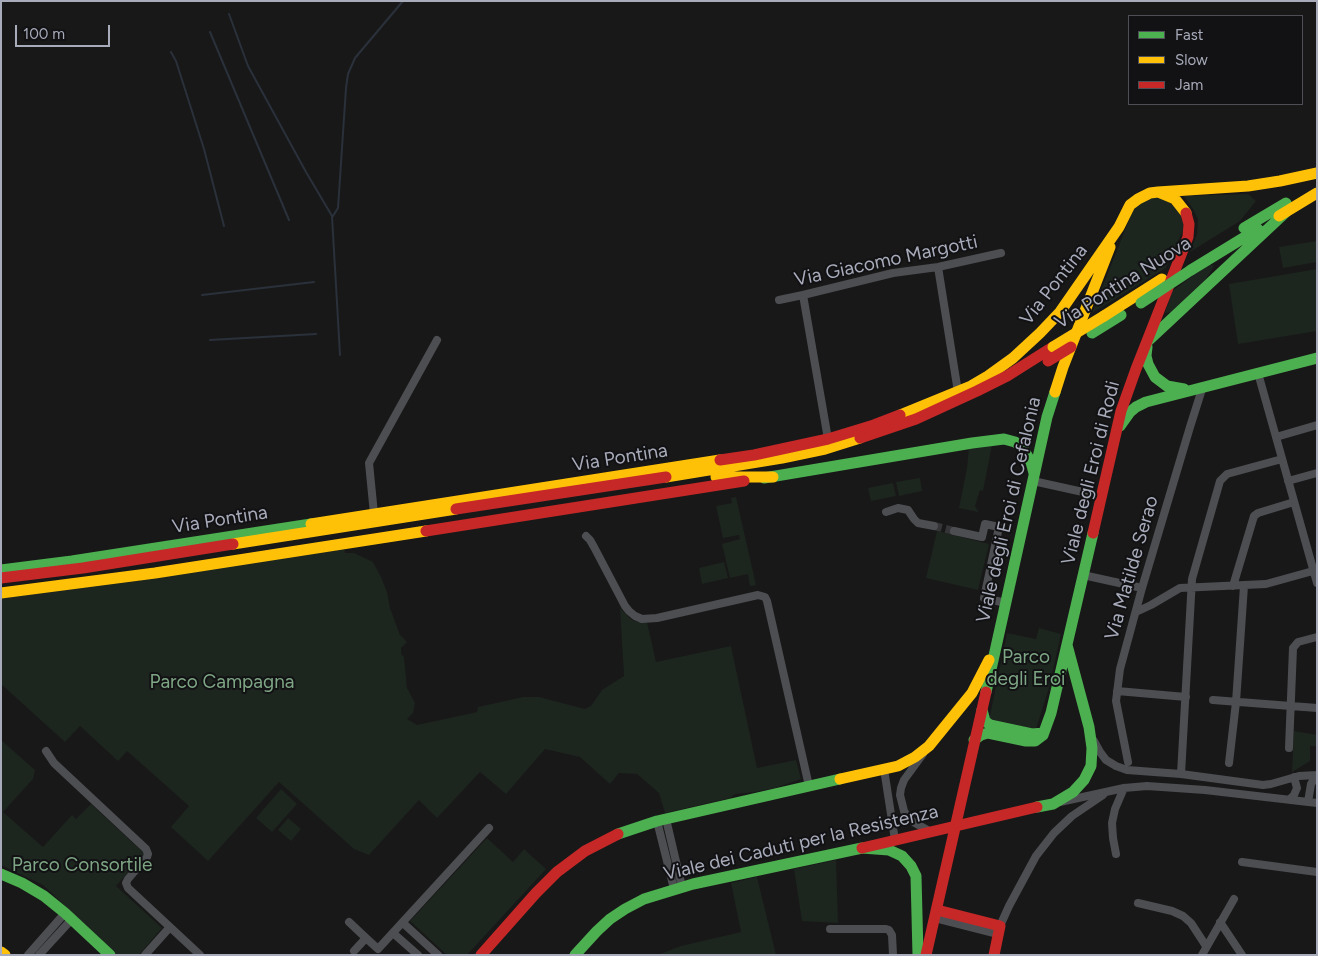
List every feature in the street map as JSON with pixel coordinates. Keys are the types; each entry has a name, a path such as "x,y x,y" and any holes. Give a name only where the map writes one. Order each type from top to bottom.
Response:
{"main road":[{"path":"1154,193 1248,186 1317,173"},
{"name":"Via Pontina Nuova","path":"715,474 782,466 827,456 907,430 997,391 1141,302 1192,265 1317,184"},
{"name":"Via Pontina","path":"1,570 72,561 754,455 828,439 887,421 958,392 988,376 1013,358 1060,312 1118,227 1130,205 1138,199 1154,193"},
{"name":"Viale degli Eroi di Rodi","path":"1043,733 1051,713 1122,408 1187,242 1190,228 1188,216 1181,205 1172,198 1154,193"},
{"name":"Via Pontina Nuova","path":"715,474 825,449 908,422 978,391 1006,376 1162,279 1192,265 1317,193"},
{"path":"1198,388 1171,387 1155,377 1147,359 1148,341 1286,212"},
{"name":"Viale degli Eroi di Cefalonia","path":"926,955 1047,416 1118,227"},
{"path":"1060,312 1066,306 1073,306 1079,312 1081,322"},
{"path":"1115,436 1128,415 1136,407 1146,402 1317,358"},
{"name":"Via Pontina","path":"2,585 155,573 773,477 972,442 1004,439 1015,442 1022,447 1031,462 1034,477"},
{"path":"715,474 773,477"},
{"name":"Via Pontina","path":"2,585 184,559 715,474"},
{"name":"Viale dei Caduti per la Resistenza","path":"575,955 597,931 618,913 644,898 678,888 1053,804 1073,792 1088,773 1091,766 1092,748 1089,727 1066,644"},
{"path":"481,955 548,880 595,844 612,836 662,820 898,766 915,757 929,746 956,715 972,693 996,648"},
{"path":"982,706 983,717 986,723 990,725 1032,734 1043,733"},
{"path":"974,740 988,733 1033,742 1040,738 1043,733"},
{"path":"862,848 882,849 896,853 908,861 914,871 918,955"},
{"path":"1,874 32,889 68,916 110,955"},
{"path":"936,914 999,930 994,955"},
{"path":"1,952 5,955"}],"street":[{"name":"Via Giacomo Margotti","path":"779,300 893,273 938,267 1000,253"},
{"path":"938,267 958,392"},
{"path":"803,295 828,439"},
{"path":"374,514 370,463 437,340"},
{"path":"1258,373 1317,583"},
{"name":"Via Matilde Serao","path":"1128,762 1116,700 1121,665 1190,427 1198,388"},
{"path":"1276,436 1317,426"},
{"path":"1181,774 1192,603 1191,588 1193,575 1221,479 1229,473 1282,459"},
{"path":"1288,481 1317,473"},
{"path":"1034,477 1092,494 1100,499"},
{"path":"1233,586 1254,516 1294,502"},
{"path":"886,512 898,508 908,510 918,522 934,526"},
{"path":"954,530 982,537 985,524 999,527 984,598 1006,602"},
{"path":"586,536 594,547 625,606 635,616 642,619 657,618 758,595 765,597 809,786"},
{"path":"1136,612 1181,588 1244,586 1278,582 1313,571"},
{"path":"1083,576 1142,588"},
{"path":"1229,763 1236,702 1244,586"},
{"path":"1289,748 1293,648 1298,642 1317,638"},
{"path":"1117,691 1186,697"},
{"path":"1213,700 1317,708"},
{"name":"Viale dei Caduti per la Resistenza","path":"1089,727 1105,759 1116,766 1131,771 1181,774 1263,785 1294,777 1317,775"},
{"path":"929,746 904,780 900,796 908,818 931,832"},
{"path":"46,751 54,763 146,849 148,854 146,858 128,879 126,885 130,891 200,955"},
{"path":"884,769 895,840"},
{"path":"1308,802 1310,786 1317,775"},
{"path":"1290,799 1295,794 1297,788 1294,777"},
{"name":"Viale dei Caduti per la Resistenza","path":"1053,804 1124,788 1150,786 1317,803"},
{"path":"1116,854 1112,823 1115,809 1124,788"},
{"path":"999,930 1009,906 1036,856 1054,833 1072,816 1109,792"},
{"path":"662,820 678,888"},
{"path":"349,922 378,948 489,828"},
{"path":"1242,862 1317,872"},
{"path":"1202,955 1234,898"},
{"path":"1138,903 1172,911 1183,916 1191,923 1206,946"},
{"path":"28,955 68,916"},
{"path":"39,955 68,916"},
{"path":"403,922 438,955"},
{"path":"1220,922 1242,955"},
{"path":"145,955 170,927"},
{"path":"830,929 882,928 889,930 893,939 893,955"},
{"path":"394,932 418,955"},
{"path":"354,951 366,938"}],"green space":[{"path":"1248,194 1256,201 1240,221 1190,252 1197,234 1198,219 1184,196"},
{"path":"1159,197 1173,200 1184,222 1183,230 1166,268 1092,313 1133,210 1146,199"},
{"path":"1317,241 1317,262 1283,268 1279,247"},
{"path":"1209,264 1214,266 1206,279 1172,312 1165,313 1172,291"},
{"path":"1317,269 1317,331 1238,344 1229,284"},
{"path":"992,445 983,491 980,490 975,506 978,512 959,508 969,448"},
{"path":"920,478 922,491 899,496 896,482"},
{"path":"893,483 896,496 871,501 868,488"},
{"path":"736,497 756,585 750,586 748,574 730,578 722,544 740,539 739,535 723,538 716,506 732,503 731,498"},
{"path":"937,531 989,544 978,590 926,578"},
{"name":"Parco Campagna","path":"344,549 345,553 354,553 373,562 381,577 400,635 407,642 401,648 401,654 404,657 407,688 415,703 413,713 407,719 417,725 477,712 478,707 523,697 539,697 585,709 591,706 602,690 624,676 620,608 632,620 647,622 656,662 731,646 757,768 796,760 801,779 775,788 735,794 730,798 665,813 659,793 637,774 619,773 610,784 580,757 545,749 506,794 480,772 437,818 419,800 369,855 354,849 279,782 208,861 171,827 189,806 127,751 118,761 80,726 65,742 1,684 1,598 129,582 278,556"},
{"path":"724,562 728,578 702,584 699,568"},
{"name":"Parco degli Eroi","path":"1039,628 1061,634 1049,688 1036,729 989,720 1007,633 1036,639"},
{"path":"1294,731 1317,735 1317,746 1310,746 1310,761 1292,772"},
{"name":"Parco Consortile","path":"1,740 35,770 33,779 3,812 43,847 72,815 76,819 91,804 145,854 116,886 162,928 139,955 117,955 43,885 1,865"},
{"path":"281,789 297,804 272,832 256,818"},
{"path":"288,818 301,829 291,841 278,830"},
{"path":"487,838 513,862 524,849 546,869 467,955 447,955 410,921"},
{"path":"836,860 838,923 802,921 794,869"},
{"path":"757,877 776,955 658,955 681,946 741,932 731,883"}],"waterway":[{"path":"333,216 338,208 348,74 355,58 403,1"},
{"path":"229,14 248,66 332,216 340,355"},
{"path":"210,32 289,220"},
{"path":"171,52 176,61 204,149 224,226"},
{"path":"202,295 314,282"},
{"path":"210,340 316,334"}],"tunnel":[{"path":"934,526 954,531"}],"traffic: fast":[{"path":"1244,228 1286,203"},
{"path":"1148,341 1286,212"},
{"path":"1191,270 1258,229"},
{"path":"1141,303 1191,270"},
{"path":"1092,333 1121,315"},
{"path":"1147,347 1146,356 1148,364 1155,377 1167,386 1184,389"},
{"path":"1120,426 1130,412 1146,402 1317,358"},
{"path":"986,692 1047,417 1055,392"},
{"path":"764,478 1004,439 1015,442 1022,447 1031,462 1034,473"},
{"path":"1,570 72,561 311,524"},
{"path":"974,740 988,733 1026,741 1035,741 1043,735 1051,713 1093,533"},
{"path":"1037,807 1053,804 1073,792 1084,780 1091,766 1092,748 1089,727 1067,645"},
{"path":"982,710 985,721 990,725 1032,734 1043,733"},
{"path":"618,834 657,821 840,779"},
{"path":"575,955 610,919 644,899 693,884 862,848 889,850 902,856 911,866 916,876 918,955"},
{"path":"1,874 22,883 44,896 110,955"}],"traffic: slow":[{"path":"1158,192 1248,186 1317,173"},
{"path":"900,415 971,386 1013,358 1060,312 1119,227 1130,205 1138,199 1150,193 1158,192 1175,199 1186,213"},
{"path":"1279,216 1317,193"},
{"path":"1055,392 1110,247"},
{"path":"1104,316 1162,279"},
{"path":"1053,347 1104,316"},
{"path":"666,477 782,458 825,449 860,438"},
{"path":"311,524 720,460"},
{"path":"716,477 773,477"},
{"path":"233,544 456,509"},
{"path":"1,593 155,573 426,531"},
{"path":"840,779 898,766 915,757 929,746 972,693 989,660"},
{"path":"1,952 5,955"}],"traffic: jam":[{"path":"1093,533 1121,411 1188,237 1189,224 1186,213"},
{"path":"860,438 916,419 977,391 1007,376 1053,347"},
{"path":"1048,361 1071,347"},
{"path":"720,460 754,455 828,439 900,415"},
{"path":"456,509 666,477"},
{"path":"426,531 744,481"},
{"path":"1,578 83,568 233,544"},
{"path":"926,955 986,692"},
{"path":"862,848 1037,807"},
{"path":"481,955 557,872 585,851 618,834"},
{"path":"937,910 1000,926 994,955"}]}
